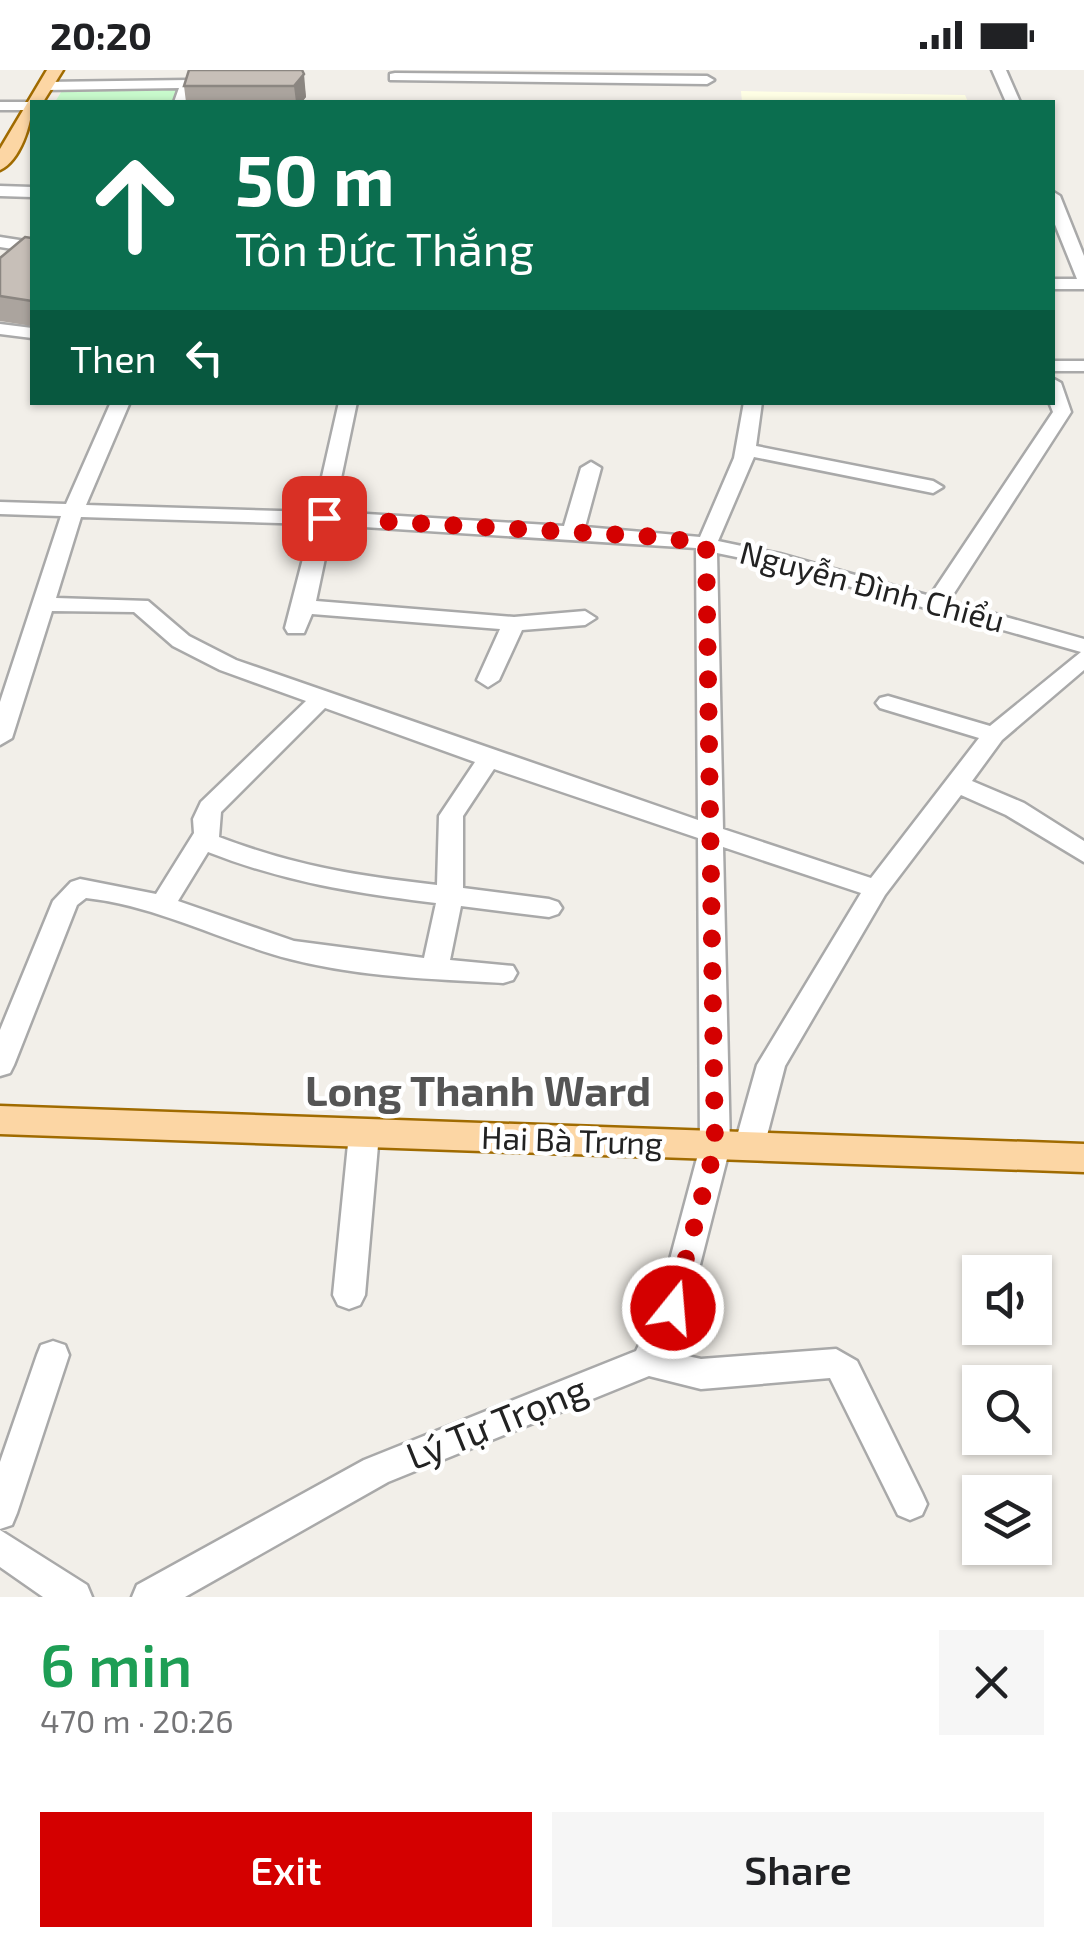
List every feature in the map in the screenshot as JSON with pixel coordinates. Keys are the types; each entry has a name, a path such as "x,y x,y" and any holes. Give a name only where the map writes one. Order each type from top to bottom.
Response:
{"main road":[{"path":"38,100 50,78"},
{"path":"0,164 6,142 30,112"},
{"name":"Hai Bà Trưng","path":"0,1120 1084,1158"}],"street":[{"path":"999,70 1012,100"},
{"path":"50,78 196,83 183,100"},
{"path":"560,97 561,78"},
{"path":"395,79 708,80"},
{"path":"0,106 30,108"},
{"path":"0,191 30,192"},
{"path":"1055,204 1084,280 1055,284"},
{"path":"0,242 30,246"},
{"path":"0,329 30,333"},
{"path":"1055,366 1084,366"},
{"path":"937,602 1062,412 1055,392"},
{"path":"0,738 73,510 120,405"},
{"path":"347,405 300,618 514,624 585,618"},
{"path":"732,1147 711,833 706,544 726,509 746,450 753,405"},
{"path":"746,450 933,487"},
{"path":"573,532 591,468"},
{"name":"Nguyễn Đình Chiểu","path":"0,508 324,518 706,544 937,602 1084,646"},
{"path":"44,604 140,606 199,652 321,699 876,889"},
{"path":"488,680 514,624"},
{"path":"910,1504 845,1371 836,1363 700,1374 648,1361 673,1308 732,1147 771,1065 876,889 994,735 1084,658"},
{"path":"321,699 210,808 206,819 208,842 216,849 330,881 549,908"},
{"path":"888,703 994,735"},
{"path":"435,969 450,896 451,816 489,759"},
{"path":"956,783 1028,816 1084,853"},
{"path":"163,904 207,832"},
{"path":"0,1064 73,893 88,889 163,904 278,946 322,956 504,973"},
{"path":"349,1295 364,1134"},
{"path":"0,1513 53,1356"},
{"name":"Lý Tự Trọng","path":"150,1597 376,1471 648,1361"},
{"path":"0,1546 74,1597"}],"shaded area":[{"path":"741,91 965,95 967,100 742,100"}],"green space":[{"path":"66,84 181,86 174,100 56,100"}],"building":[{"path":"189,70 302,70 304,74 294,86 184,86"},
{"path":"25,237 30,238 30,301 0,296 0,258"}],"district":[{"name":"Long Thanh Ward","path":"478,1091"}],"route":[{"path":"324,518 660,537 706,544 715,1147 673,1308"}]}
